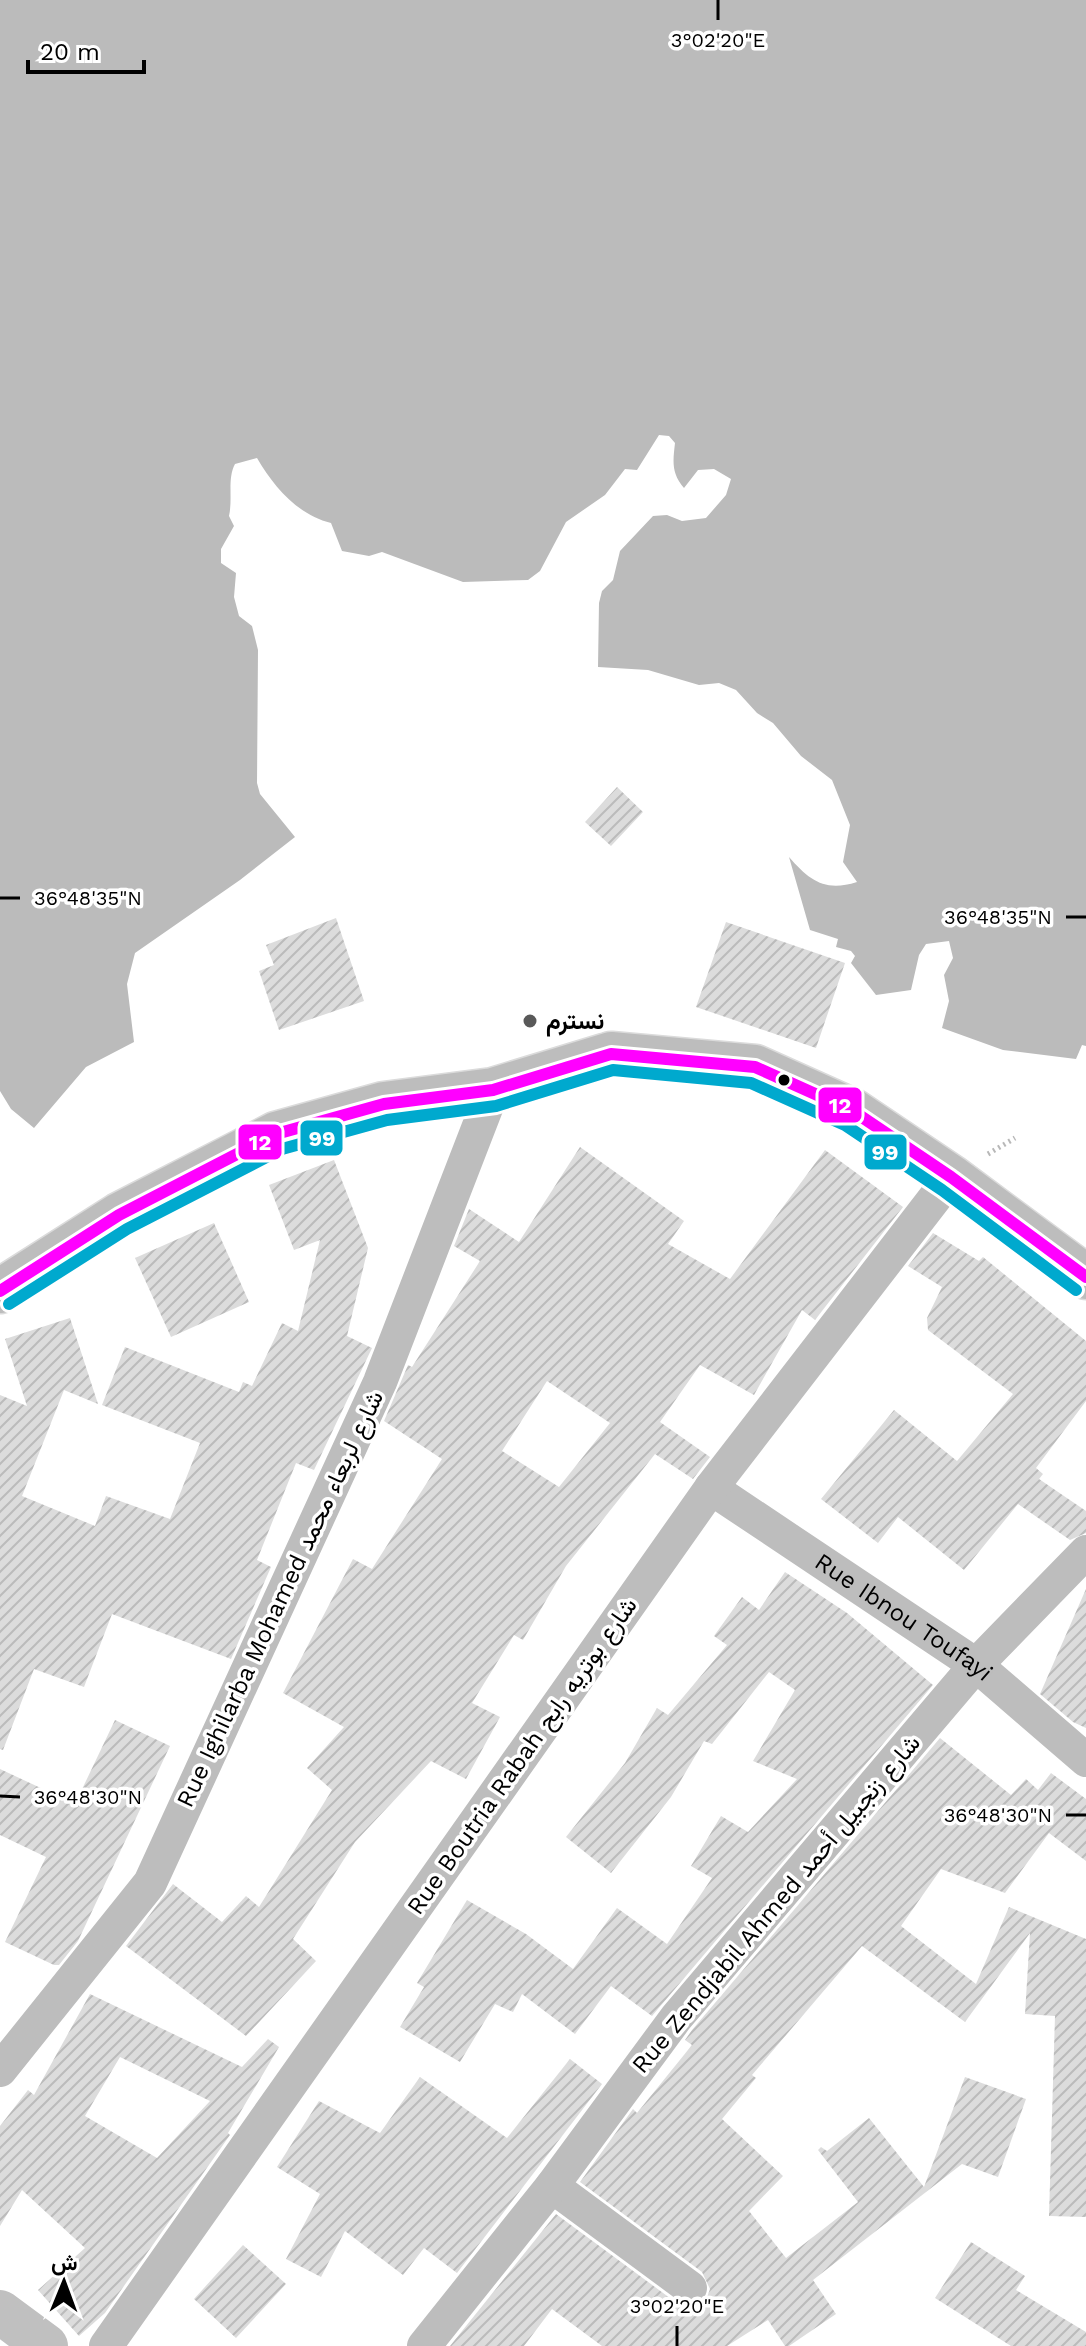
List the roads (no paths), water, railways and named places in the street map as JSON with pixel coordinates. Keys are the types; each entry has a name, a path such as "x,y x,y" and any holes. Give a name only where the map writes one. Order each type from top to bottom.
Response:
{"main road":[{"path":"0,1291 119,1215 276,1134 384,1104 493,1090 611,1054 755,1067 853,1111 951,1177 1086,1277"},
{"path":"0,2312 46,2346"}],"street":[{"name":"Rue Ighilarba Mohamed شارع لربعاء محمد","path":"0,2070 150,1883 380,1382 493,1090"},
{"name":"Rue Boutria Rabah شارع بوتريه رابح","path":"106,2346 711,1488 951,1177"},
{"name":"Rue Ibnou Toufayi","path":"711,1488 976,1665 1086,1760"},
{"name":"Rue Zendjabil Ahmed شارع زنجبيل أحمد","path":"424,2346 552,2186 676,2018 976,1665 1086,1552"},
{"path":"552,2186 690,2288"}],"place":[{"name":"نسترم","path":"530,1021"}]}
